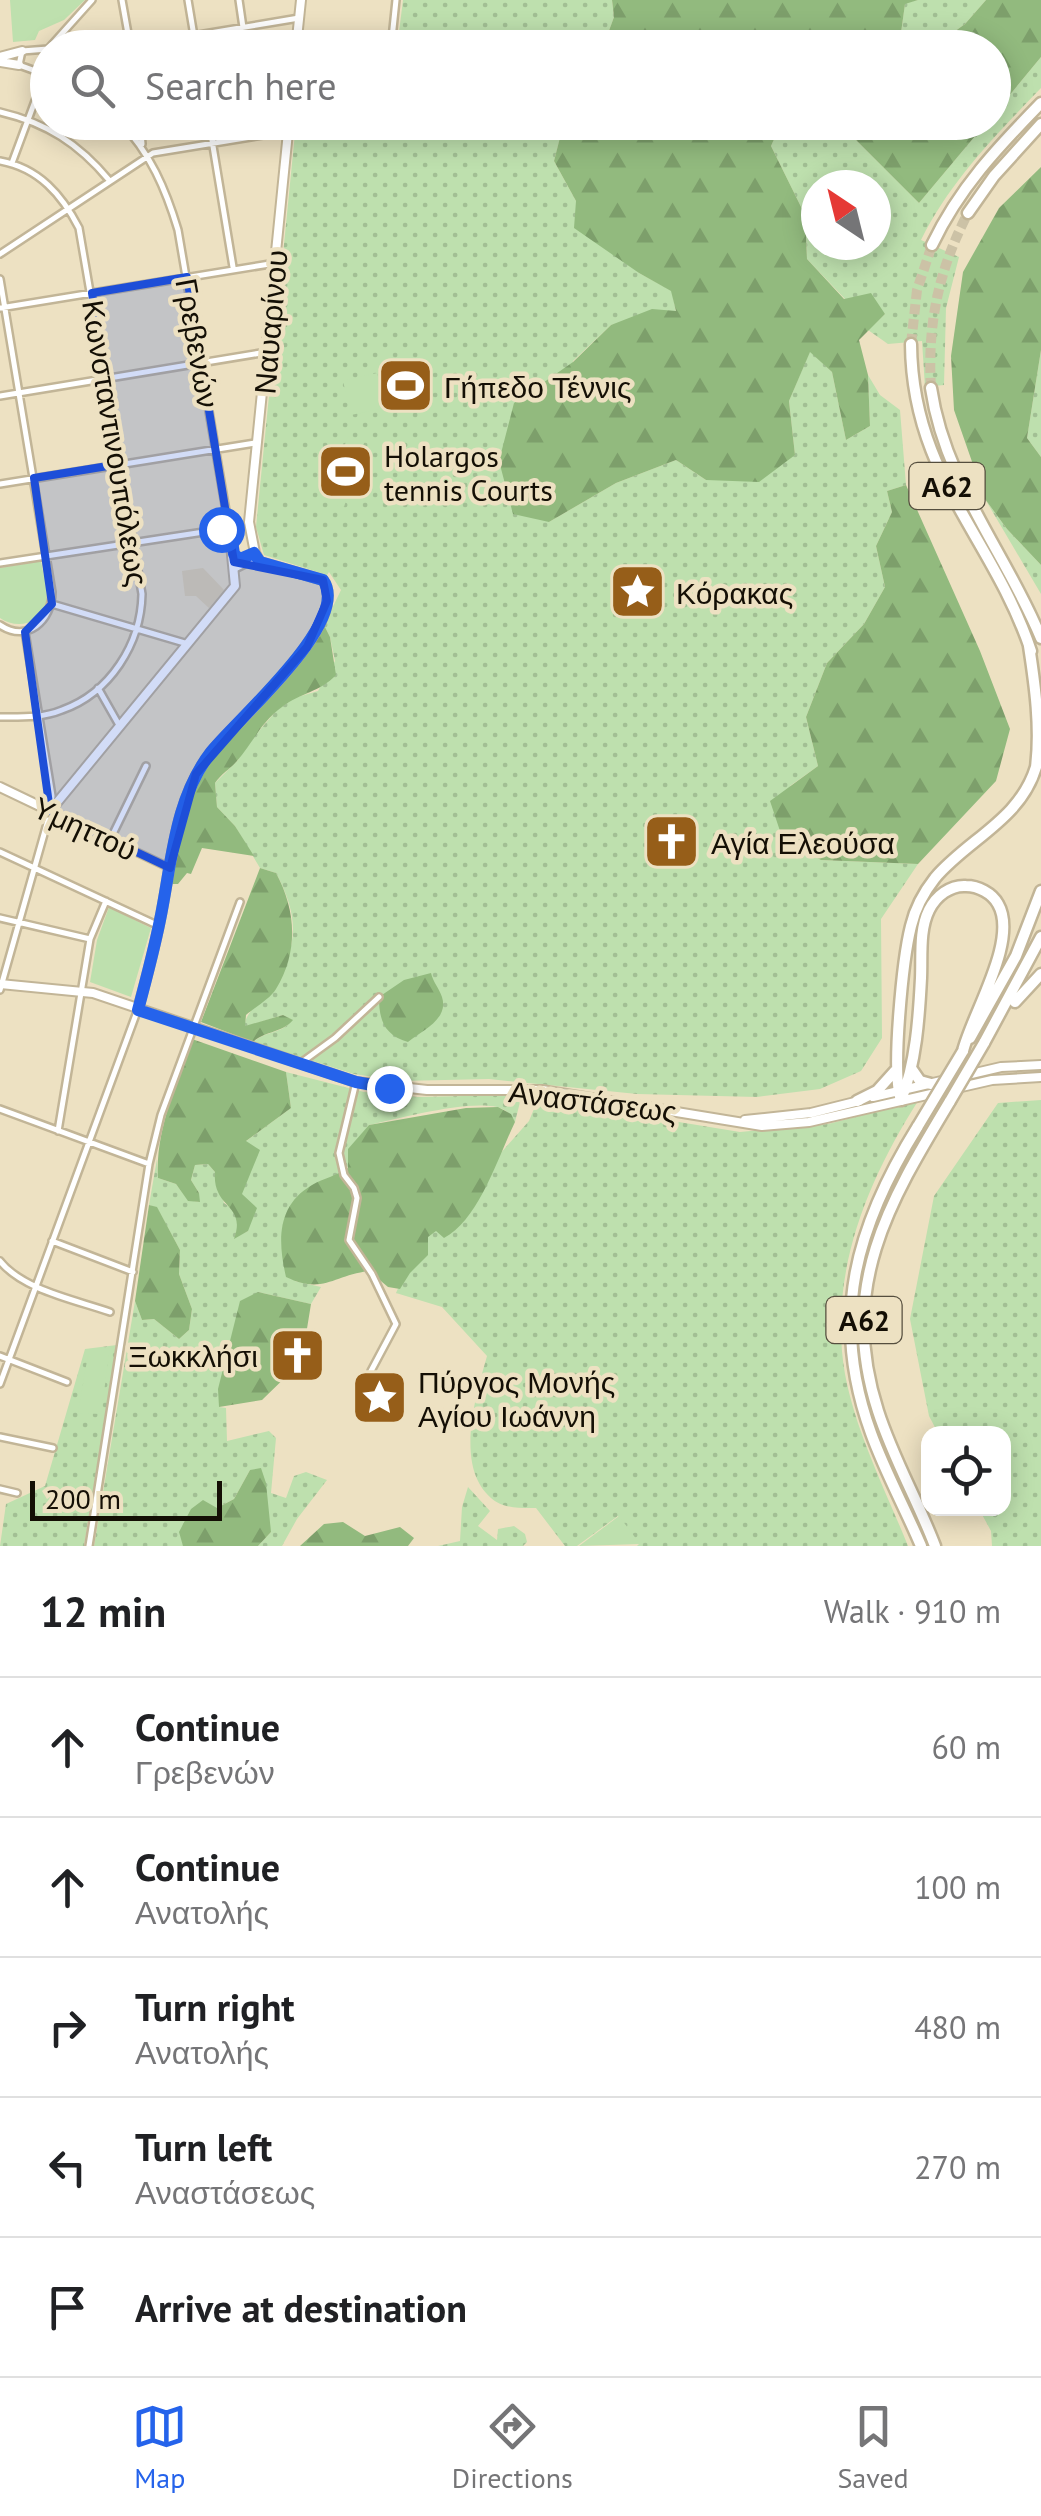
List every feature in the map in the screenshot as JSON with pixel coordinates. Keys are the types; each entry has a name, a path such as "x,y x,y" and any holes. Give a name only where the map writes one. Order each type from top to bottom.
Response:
{"highway":[{"path":"1011,134 1041,103"},
{"path":"968,213 994,176 1041,124"},
{"path":"932,244 955,201 1006,140"},
{"name":"Α62","path":"911,344 913,388 928,446 1029,646 1041,686"},
{"name":"Α62","path":"931,388 951,466 1028,605 1041,638"},
{"path":"1028,605 1041,625"},
{"path":"901,1094 897,1065 908,943 916,910 943,870 1016,804 1036,766 1040,722 1029,646"},
{"path":"901,1094 910,1067 926,919 940,895 965,886 983,890 993,898 1004,924 998,959 969,1026 963,1051"},
{"name":"Α62","path":"921,1546 870,1433 854,1370 849,1321 854,1278 877,1200 1016,956 1041,890"},
{"name":"Α62","path":"939,1546 884,1430 864,1342 864,1305 873,1253 890,1204 1041,937"},
{"path":"984,1043 1027,986 1041,974"},
{"path":"857,1101 884,1085 897,1065"},
{"path":"910,1067 920,1081 932,1084"}],"street":[{"path":"65,30 92,0"},
{"path":"122,0 127,30"},
{"path":"188,0 193,30"},
{"path":"239,0 243,30"},
{"path":"298,30 301,0"},
{"path":"393,30 396,0"},
{"path":"225,30 299,18"},
{"path":"0,60 30,50"},
{"path":"19,65 22,51"},
{"path":"0,60 30,69"},
{"path":"0,112 28,120"},
{"path":"12,163 30,115"},
{"path":"69,140 109,180"},
{"name":"Γρεβενών","path":"137,140 173,212 218,450 236,574"},
{"path":"142,140 143,147"},
{"path":"0,254 147,155 222,140"},
{"name":"Ναυαρίνου","path":"257,557 249,522 288,140"},
{"path":"212,142 234,269"},
{"name":"Κωνσταντινουπόλεως","path":"0,161 12,163 47,183 69,208 79,228 142,594 138,630 129,650 98,688 61,711 39,716"},
{"path":"3,307 276,263"},
{"path":"0,279 52,604 42,622 26,632 6,630 0,625"},
{"path":"0,396 267,352"},
{"path":"0,484 258,443"},
{"path":"0,563 134,543 231,535 249,522"},
{"path":"0,1384 138,1010 181,812 196,774 213,750 288,671 320,626 327,582 257,557 240,559 234,554"},
{"path":"49,816 236,586 236,574 246,562 257,557"},
{"path":"52,604 189,644"},
{"path":"0,986 52,796 26,632"},
{"path":"98,688 120,726"},
{"path":"0,717 39,716"},
{"path":"110,840 146,766"},
{"name":"Υμηττού","path":"0,787 49,816 170,868"},
{"path":"0,852 159,926"},
{"path":"58,1131 90,939 106,901"},
{"path":"89,1546 149,1164 161,1115 240,902"},
{"path":"0,918 90,939"},
{"name":"Αναστάσεως","path":"0,986 82,990 356,1082 389,1088 556,1092 720,1120"},
{"path":"299,1064 335,1038 378,996"},
{"path":"720,1120 762,1126 809,1122 1001,1067 1041,1066"},
{"path":"720,1120 763,1120 901,1094 1041,1077"},
{"path":"356,1082 339,1154 356,1198 349,1240 372,1274 396,1324 370,1371"},
{"path":"0,1109 149,1164"},
{"path":"52,1241 133,1272"},
{"path":"0,1262 36,1286 110,1312"},
{"path":"0,1356 67,1382"},
{"path":"0,1437 52,1448"},
{"path":"0,1489 16,1493"}],"highlighted area":[{"path":"187,277 234,562 323,580 327,601 307,647 196,774 170,868 50,811 25,632 52,604 34,478 120,464 92,293"}],"shaded area":[{"path":"203,568 224,590 209,608 196,596 185,596 182,571"}],"green space":[{"path":"10,0 85,0 64,20 41,30 30,30 30,40 13,42"},
{"path":"403,0 612,0 614,17 609,30 399,30"},
{"path":"612,0 918,0 905,4 901,30 609,30 614,17"},
{"path":"986,0 957,30 901,30 905,3"},
{"path":"986,0 1041,0 1041,57 1011,93 1011,30 957,30"},
{"path":"1041,57 1041,88 1011,120 1011,93"},
{"path":"294,140 560,140 554,161 576,201 639,273 672,291 676,312 611,325 573,361 549,522 616,483 676,460 706,480 795,455 789,401 810,351 832,372 846,440 870,426 868,375 880,395 900,410 906,485 887,491 892,512 876,546 885,587 864,624 827,663 806,717 818,766 790,786 821,860 918,864 881,919 882,1038 861,1071 820,1089 757,1097 637,1094 489,1079 401,1081 354,1074 253,1042 292,1020 283,1015 244,1027 249,1013 284,965 293,922 276,873 260,868 235,826 217,807 215,783 277,710 294,698 318,691 335,661 324,625 341,590 329,572 327,575 264,555 256,527"},
{"path":"559,140 774,140 771,146 801,207 801,260 808,260 844,299 871,293 885,314 859,340 868,375 870,426 846,440 832,372 810,352 789,401 795,455 759,482 706,480 676,460 616,483 549,522 513,514 499,461 514,403 573,362 611,325 652,309 676,311 671,291 574,228 576,201 554,161"},
{"path":"774,140 856,140 886,170 801,170 801,207 771,146"},
{"path":"856,140 972,140 919,203 891,175 891,170 886,170"},
{"path":"972,140 992,140 960,178 921,240 959,257 946,308 944,385 925,387 922,341 888,344 868,330 885,314 845,299 808,260 891,260 891,175 919,203"},
{"path":"1041,167 1041,350 1027,438 1041,457 1041,565 985,499 954,410 951,356 963,272 999,208"},
{"path":"1041,350 1041,457 1027,438"},
{"name":"Γήπεδο Τέννις","path":"420,364 427,399 390,407 383,372"},
{"name":"Γήπεδο Τέννις","path":"377,373 384,408 351,415 343,381"},
{"name":"Holargos tennis Courts","path":"348,436 364,443 344,507 325,501"},
{"path":"906,485 1010,729 996,781 918,864 821,860 783,840 770,801 818,766 806,717 827,663 864,624 885,587 876,546 892,512 887,491"},
{"path":"985,499 1041,565 1041,594"},
{"path":"41,561 47,593 39,616 21,624 0,618 0,568"},
{"path":"324,625 330,637 336,675 274,713 215,783 217,807 254,856 202,848 191,874 172,884 182,813 196,779 216,751 309,651"},
{"path":"260,868 276,873 283,887 291,916 291,945 276,989 246,1015 245,1026 283,1015 293,1020 253,1042 201,1022"},
{"path":"109,907 151,928 131,997 90,982 97,940"},
{"path":"431,973 442,997 442,1012 408,1042 400,1039 384,1026 379,997 404,980"},
{"path":"192,1039 286,1072 291,1108 246,1141 260,1150 242,1194 257,1208 248,1231 234,1239 236,1219 219,1193 215,1172 208,1164 195,1165 191,1180 200,1202 188,1201 176,1184 158,1178 163,1125"},
{"path":"286,1072 364,1092 521,1098 515,1122 503,1109 484,1105 369,1125 346,1169 297,1198 295,1281 321,1287 311,1304 258,1292 219,1407 226,1408 227,1441 269,1431 276,1438 271,1493 286,1498 294,1476 306,1472 327,1480 282,1546 258,1546 271,1532 250,1470 234,1499 217,1508 183,1546 94,1546 135,1301 142,1320 154,1319 179,1339 189,1330 192,1309 179,1274 180,1250 157,1208 149,1205 157,1159 158,1178 176,1184 188,1200 199,1202 199,1193 191,1180 195,1165 208,1164 215,1172 224,1203 237,1218 235,1237 248,1231 241,1194 245,1142 291,1108"},
{"path":"538,1099 740,1132 828,1124 918,1101 882,1164 856,1232 847,1266 841,1337 845,1374 864,1440 908,1546 637,1546 618,1516 577,1546 565,1546 536,1508 507,1506 491,1498 473,1468 471,1449 474,1410 487,1356 442,1307 396,1293 415,1250 529,1121"},
{"path":"1041,1100 1041,1546 992,1546 991,1531 983,1516 1011,1516 1011,1426 934,1426 910,1319 934,1196 998,1103"},
{"path":"498,1107 511,1114 515,1122 477,1203 444,1238 436,1231 428,1237 428,1255 400,1289 388,1287 369,1271 319,1284 286,1277 281,1238 292,1203 312,1185 348,1168 348,1149 369,1125 466,1108"},
{"path":"149,1205 157,1207 180,1250 179,1274 192,1309 189,1330 179,1339 154,1319 142,1320 135,1301"},
{"path":"258,1292 311,1304 304,1347 297,1366 262,1400 219,1407 218,1389 240,1301"},
{"path":"117,1345 84,1546 0,1546 6,1504 45,1486 85,1349"},
{"path":"110,1348 101,1414 78,1413 89,1349"},
{"path":"261,1468 271,1532 258,1546 183,1546 179,1532 191,1509 203,1500 217,1508 234,1499 250,1470"},
{"path":"468,1487 490,1511 478,1526 497,1540 498,1529 514,1526 525,1534 527,1542 523,1546 438,1546 460,1541 462,1507"},
{"path":"619,1516 640,1544 579,1546"},
{"path":"343,1522 365,1536 400,1527 414,1538 408,1546 300,1546 324,1524"}],"tunnel":[{"path":"931,388 931,342 937,298 949,255 968,213"},
{"path":"911,344 917,290 932,245"}],"place":[{"name":"Γήπεδο Τέννις","path":"405,386"},
{"name":"Holargos tennis Courts","path":"345,472"},
{"name":"Κόρακας","path":"637,592"},
{"name":"Αγία Ελεούσα","path":"672,842"},
{"name":"Ξωκκλήσι","path":"297,1355"},
{"name":"Πύργος Μονής Αγίου Ιωάννη","path":"379,1398"}],"route":[{"path":"221,529 230,528 234,554 240,559 254,553 260,562 327,582 327,600 320,626 307,647 213,750 186,792 138,1010 356,1082 389,1088"}]}
